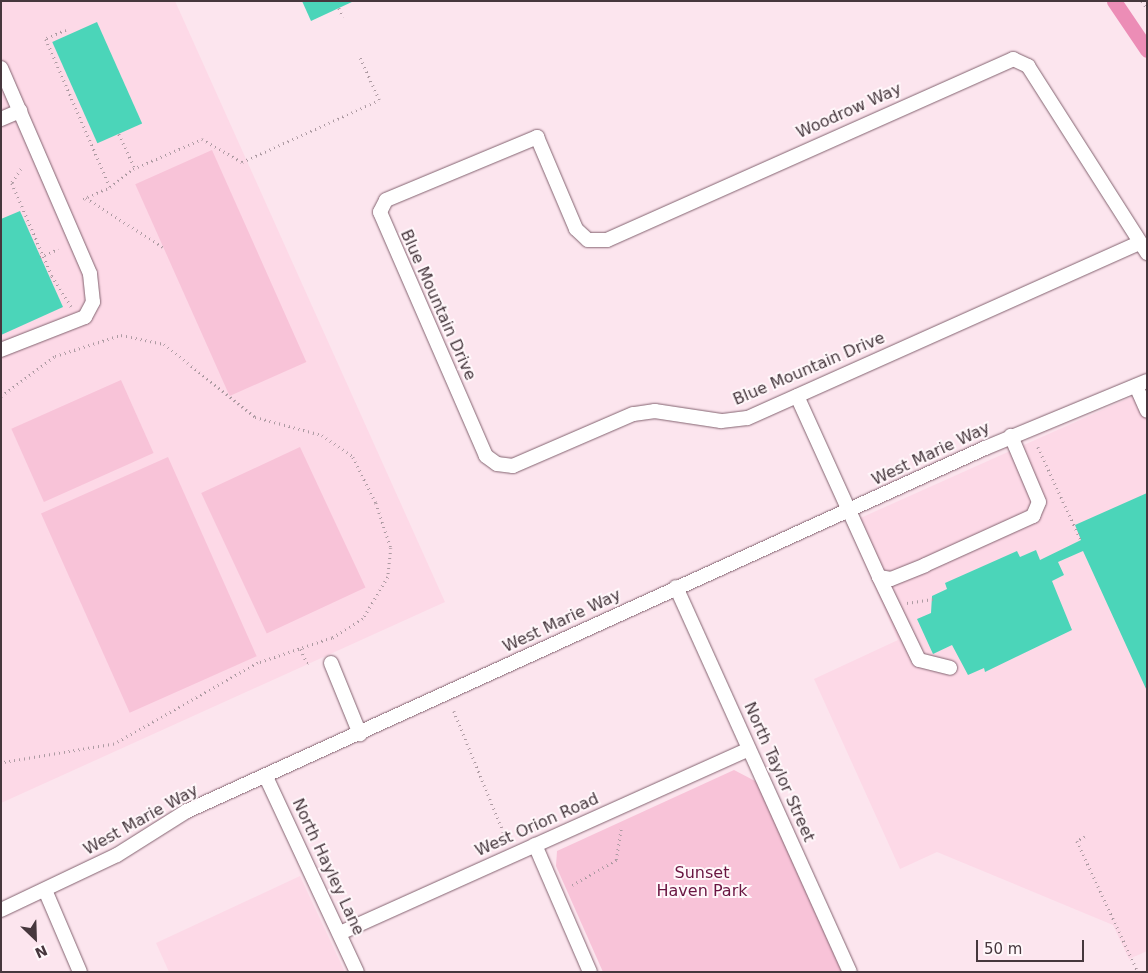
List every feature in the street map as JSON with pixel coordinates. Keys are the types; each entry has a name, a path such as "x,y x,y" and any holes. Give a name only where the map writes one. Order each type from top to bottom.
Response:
{"street":[{"name":"Woodrow Way","path":"382,207 386,200 537,137 576,229 588,240 607,240 1014,60 1028,66 1143,248"},
{"path":"1,68 90,274 93,302 85,318 1,350"},
{"path":"1,119 20,111"},
{"name":"Blue Mountain Drive","path":"382,207 383,224 482,448 497,464 513,466 632,414 655,411 721,421 747,418 1143,248"},
{"path":"1141,384 1147,411"},
{"name":"West Marie Way","path":"1,910 117,856 187,811 266,777 676,587 1011,436 1141,384"},
{"path":"797,396 918,660 950,668"},
{"path":"880,578 891,578 925,566 1033,516 1039,502 1011,436"},
{"name":"North Taylor Street","path":"676,587 850,972"},
{"path":"331,664 360,734"},
{"name":"West Orion Road","path":"340,933 749,749"},
{"name":"North Hayley Lane","path":"266,777 357,972"},
{"path":"535,845 590,972"},
{"path":"45,890 80,972"}],"path":[{"path":"1142,1 1147,8"},
{"path":"339,8 343,17"},
{"path":"66,30 46,40 110,187"},
{"path":"163,247 85,199 110,187 135,168 202,139 242,162 379,100 359,56"},
{"path":"119,134 135,168"},
{"path":"21,169 12,183 73,311"},
{"path":"40,257 58,249"},
{"path":"1,396 55,356 121,335 164,344 255,418 322,436 353,457 376,503 391,548 388,577 363,619 332,638 258,662 114,744 1,763"},
{"path":"1038,447 1081,540"},
{"path":"1047,480 1052,478"},
{"path":"902,604 933,599"},
{"path":"300,649 307,663 311,661"},
{"path":"454,711 508,843"},
{"path":"572,885 616,860 621,829"},
{"path":"1085,837 1077,841 1138,972"}],"shaded area":[{"path":"1,1 175,1 445,602 1,803"},
{"path":"1147,390 1147,951 1129,959 1113,925 937,852 900,869 814,679 898,640 847,524"},
{"path":"300,876 345,972 169,972 156,943"}],"green space":[{"path":"212,150 306,362 230,396 135,184"},
{"path":"121,380 154,453 44,502 11,429"},
{"path":"300,447 366,587 267,634 201,493"},
{"path":"168,457 257,656 130,713 41,514"},
{"name":"Sunset Haven Park","path":"734,770 757,782 842,972 603,972 556,866 557,851"}],"building":[{"path":"302,1 354,1 311,21"},
{"path":"97,22 142,123 97,143 52,42"},
{"path":"20,211 63,307 1,335 1,219"},
{"path":"1147,493 1147,691 1083,551 1058,562 1064,575 1052,581 1072,630 985,672 984,668 968,675 952,645 933,654 917,619 931,613 932,596 947,589 945,583 1017,551 1020,557 1036,550 1040,560 1081,540 1075,525"}],"waterway":[{"path":"1114,1 1147,50"}]}
